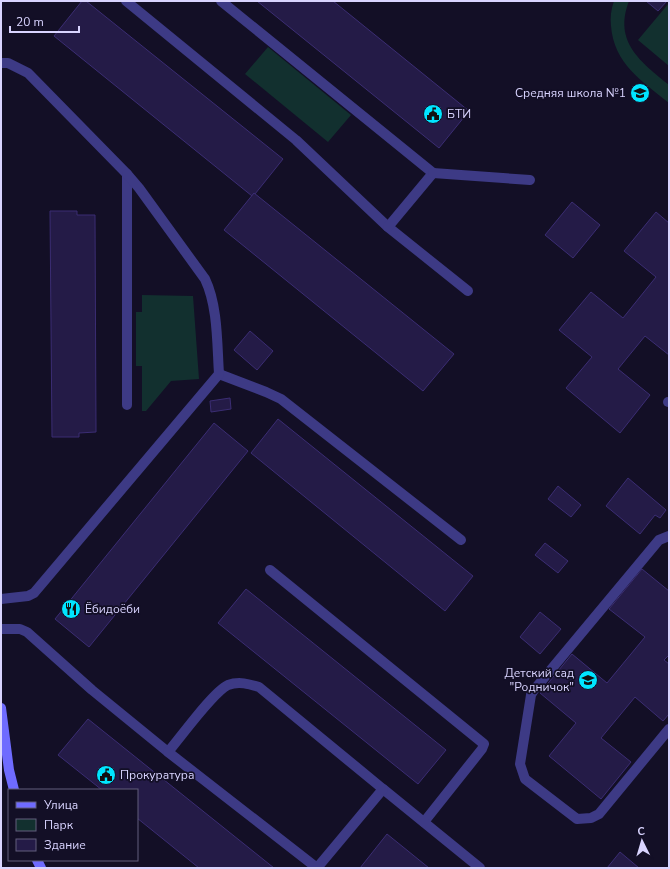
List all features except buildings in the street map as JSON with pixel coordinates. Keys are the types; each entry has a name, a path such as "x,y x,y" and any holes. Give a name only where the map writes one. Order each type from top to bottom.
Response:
{"street":[{"path":"1,708 9,770 14,789"}],"lane":[{"path":"126,1 296,140 388,227 468,291"},
{"path":"221,1 433,173 530,180"},
{"path":"1,63 8,63 28,73 127,174 139,188 201,273 211,290 219,374 34,593 28,596 1,599"},
{"path":"388,227 433,173"},
{"path":"127,174 127,405"},
{"path":"219,374 281,399 461,540"},
{"path":"669,536 660,540 534,690 531,695 520,764 522,772 525,779 577,819 584,820 591,818 599,814 669,729"},
{"path":"270,570 484,744 482,749 424,822"},
{"path":"1,629 20,629 27,632 92,690 168,752 317,868 383,789"},
{"path":"168,752 216,693 228,685 243,683 259,687 480,868"}],"green space":[{"path":"614,1 629,1 625,15 627,40 632,50 640,59 669,85 669,103 631,70 618,51 613,39 611,23 611,10"},
{"path":"669,3 669,66 638,40"},
{"path":"268,47 351,115 328,142 245,74"},
{"path":"142,295 193,296 199,379 171,381 146,411 142,411 142,366 136,366 136,312 142,312"}],"place":[{"name":"Средняя школа №1","path":"640,93"},
{"name":"БТИ","path":"433,114"},
{"name":"Ёбидоёби","path":"71,609"},
{"name":"Детский сад \"Родничок\"","path":"588,680"},
{"name":"Прокуратура","path":"106,775"}]}
